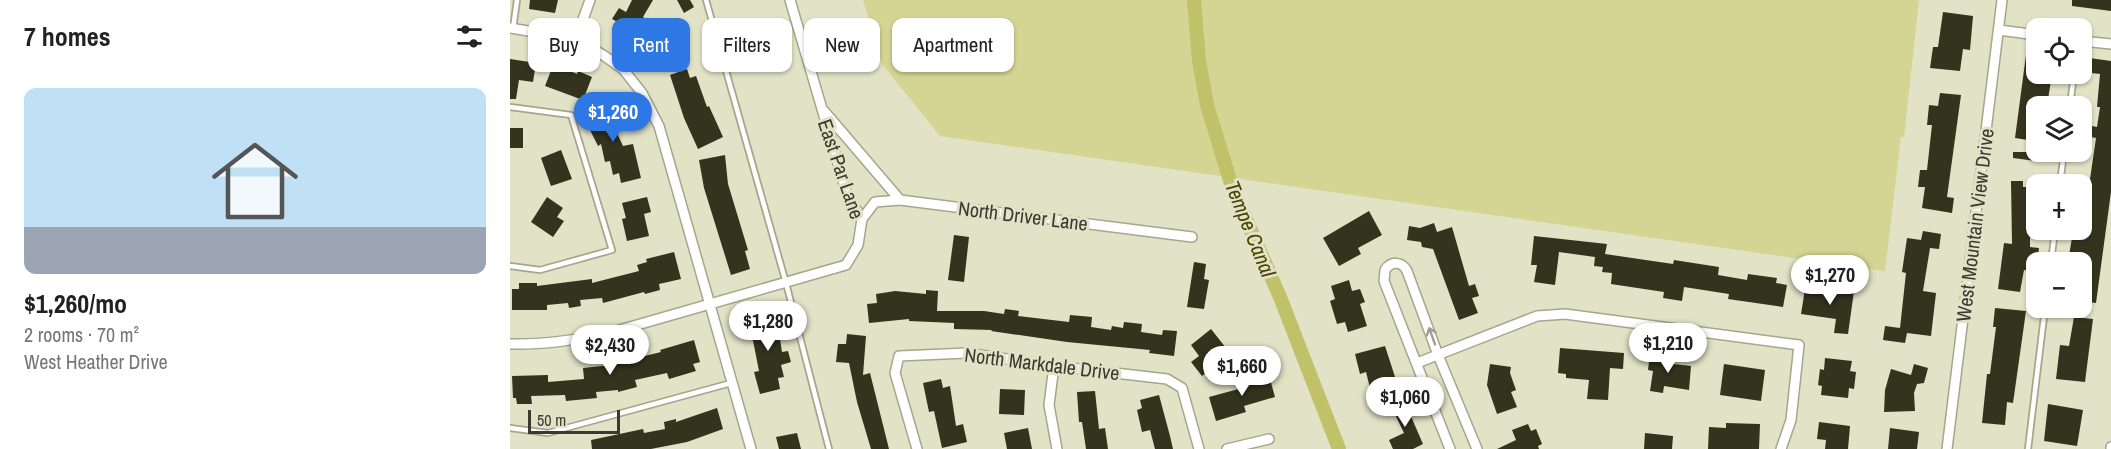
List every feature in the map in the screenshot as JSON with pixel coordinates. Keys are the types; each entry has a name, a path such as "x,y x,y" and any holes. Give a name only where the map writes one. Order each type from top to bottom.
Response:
{"street":[{"path":"584,18 590,0"},
{"name":"East Par Lane","path":"786,283 846,265 858,245 862,219 847,194 790,0"},
{"name":"West Mountain View Drive","path":"1947,449 2002,0"},
{"path":"512,29 528,32"},
{"path":"1999,30 2026,33"},
{"path":"2092,41 2111,44"},
{"path":"600,54 623,69 642,93 659,126 751,449"},
{"name":"East Par Lane","path":"820,106 900,200"},
{"name":"North Driver Lane","path":"862,219 874,202 900,200 1192,237"},
{"path":"1450,449 1384,281 1384,270 1392,264 1398,263 1407,271 1438,355 1477,449"},
{"path":"510,344 536,345 572,341 609,333 786,283"},
{"path":"1417,363 1537,316 1557,314 1799,345 1791,420 1781,449"},
{"name":"North Markdale Drive","path":"917,449 895,373 899,356 967,353 1167,379 1182,388 1199,449"},
{"path":"1054,366 1049,405 1057,449"},
{"path":"1227,449 1269,439"}],"lane":[{"path":"512,29 517,0"},
{"path":"706,0 786,283 829,449"},
{"path":"510,107 571,115 612,250 540,270 510,266"},
{"path":"2028,449 2044,318"},
{"path":"510,428 548,433 732,383"}],"green space":[{"path":"863,0 1919,0 1904,137 1901,137 1885,271 940,136 882,64 880,18 868,18"}],"building":[{"path":"530,0 558,0 555,13 529,9"},
{"path":"632,0 653,0 644,18 613,18 619,8 626,12"},
{"path":"677,0 690,0 694,7 684,13"},
{"path":"2072,0 2111,0 2111,11 2072,6"},
{"path":"1943,12 1973,16 1970,50 1963,49 1960,71 1930,68 1933,47 1938,47"},
{"path":"2026,55 2026,84 2050,84 2049,96 2026,96 2026,140 2015,138"},
{"path":"2092,58 2111,61 2111,192 2096,303 2092,302 2092,252 2070,252 2072,240 2092,240 2091,174 2096,138 2092,137 2092,126 2097,127 2100,107 2097,107 2100,74 2092,73"},
{"path":"510,59 528,62 528,72 535,72 533,82 519,80 516,99 510,99"},
{"path":"550,72 577,74 580,72 592,77 583,100 545,86"},
{"path":"688,72 690,78 696,76 707,107 709,106 723,137 698,149 684,118 670,75"},
{"path":"1940,93 1961,95 1947,197 1954,198 1952,213 1922,208 1925,187 1918,187 1920,170 1927,170 1932,125 1927,125 1929,105 1938,106"},
{"path":"608,98 615,113 609,116 623,146 633,144 641,178 621,183 619,173 613,175 610,161 605,162 601,144 598,146 588,126 593,124 585,110"},
{"path":"510,128 523,128 523,148 510,148"},
{"path":"561,150 572,179 551,186 541,158"},
{"path":"2013,152 2026,152 2026,160 2013,158"},
{"path":"725,155 728,184 748,250 745,251 750,269 731,275 704,188 699,160"},
{"path":"2011,181 2023,181 2023,187 2026,187 2026,240 2030,240 2030,247 2039,248 2038,252 2026,252 2026,270 2024,270 2020,292 1998,289 2004,243 2012,244"},
{"path":"547,197 563,208 557,217 564,221 553,237 531,222"},
{"path":"647,197 651,212 644,214 649,236 627,241 622,219 626,218 622,203"},
{"path":"1369,211 1382,235 1358,248 1361,254 1339,266 1323,238"},
{"path":"1434,223 1437,232 1452,227 1469,286 1475,284 1479,296 1472,298 1478,313 1459,320 1433,249 1422,247 1421,242 1407,240 1409,226 1420,228"},
{"path":"1923,231 1941,234 1939,249 1930,248 1923,291 1936,293 1931,336 1907,333 1905,343 1883,340 1885,326 1900,328 1906,273 1902,272 1907,238 1921,240"},
{"path":"954,235 969,237 964,282 948,280"},
{"path":"1534,236 1607,244 1605,254 1673,264 1674,260 1719,267 1718,275 1747,280 1748,274 1777,278 1776,283 1787,285 1783,307 1728,299 1729,294 1684,287 1682,301 1663,298 1664,292 1611,284 1612,273 1602,272 1603,267 1594,266 1595,257 1559,252 1555,285 1534,282 1537,265 1531,265"},
{"path":"674,252 681,279 659,284 660,290 603,303 602,298 580,300 581,306 569,308 568,303 547,305 547,310 512,310 512,289 519,289 519,283 537,283 537,286 592,279 592,283 639,271 637,265 647,262 646,259"},
{"path":"1194,262 1206,264 1204,279 1209,280 1204,309 1187,307"},
{"path":"1349,280 1352,291 1360,289 1365,302 1360,304 1367,326 1348,332 1345,322 1337,324 1330,301 1335,299 1331,286"},
{"path":"1826,287 1854,291 1848,334 1834,333 1836,319 1801,314 1805,289 1825,292"},
{"path":"926,290 938,291 937,311 984,311 1004,314 1005,309 1019,311 1018,316 1069,322 1070,315 1092,317 1091,327 1111,330 1112,326 1123,328 1124,322 1142,324 1141,332 1162,335 1163,330 1177,331 1174,356 1149,353 1150,350 1067,342 992,330 954,329 954,323 909,321 909,319 869,323 867,304 877,303 876,294 895,291 926,294"},
{"path":"1995,308 2026,311 2013,403 2007,402 2005,425 1982,423 1987,374 1990,374 1996,327 1993,327"},
{"path":"770,312 773,327 778,326 782,352 788,351 791,362 781,365 784,377 778,378 780,389 760,394 754,372 759,371 748,315"},
{"path":"2074,318 2093,319 2085,382 2056,379 2060,345 2069,346"},
{"path":"1211,329 1230,353 1202,376 1191,362 1199,356 1191,345"},
{"path":"847,334 866,336 863,375 870,373 889,449 871,449 857,402 849,363 836,362 838,344 846,344"},
{"path":"694,340 700,362 693,364 696,371 669,379 667,373 635,380 637,387 618,392 618,390 596,392 597,398 566,401 565,395 531,396 532,404 517,404 516,398 513,398 512,376 548,375 548,382 584,379 583,368 612,365 661,352 660,350"},
{"path":"1385,346 1396,380 1370,388 1366,372 1360,374 1355,354"},
{"path":"1560,348 1624,353 1623,369 1610,368 1608,400 1587,399 1589,380 1566,378 1566,374 1558,373"},
{"path":"1650,353 1666,355 1664,363 1691,366 1689,390 1664,386 1663,393 1650,391 1653,371 1648,370"},
{"path":"1825,358 1852,361 1850,371 1856,372 1854,389 1849,388 1848,398 1821,395 1822,386 1818,385 1820,369 1824,370"},
{"path":"1490,364 1511,367 1510,373 1516,390 1511,392 1517,407 1497,414 1487,385"},
{"path":"1724,364 1765,370 1761,401 1720,395"},
{"path":"1914,364 1928,368 1924,383 1917,384 1914,393 1915,411 1884,412 1885,390 1891,369 1911,375"},
{"path":"1255,370 1258,382 1270,379 1275,397 1244,406 1246,412 1216,421 1209,397 1246,387 1243,373"},
{"path":"941,379 943,388 950,386 956,426 963,424 967,442 942,448 934,411 929,412 923,383"},
{"path":"1000,389 1025,390 1024,415 999,414"},
{"path":"1095,391 1099,429 1105,428 1108,449 1086,449 1082,422 1079,422 1077,392"},
{"path":"1159,395 1173,449 1155,449 1150,430 1142,432 1137,410 1142,408 1140,400"},
{"path":"1403,398 1423,444 1413,449 1393,449 1389,440 1404,433 1390,404"},
{"path":"2048,404 2083,410 2077,446 2044,441"},
{"path":"717,408 723,429 687,442 651,449 592,449 591,440 643,429 644,433 665,429 664,422 676,419 676,422"},
{"path":"1819,422 1850,426 1848,449 1825,449 1826,440 1817,439"},
{"path":"1726,423 1760,424 1759,449 1708,449 1709,427 1726,428"},
{"path":"1528,424 1531,431 1536,429 1542,444 1538,446 1539,449 1497,449 1516,440 1512,430"},
{"path":"1028,428 1032,449 1007,449 1004,433"},
{"path":"1890,428 1919,432 1917,449 1888,449"},
{"path":"797,433 801,449 779,449 776,437"},
{"path":"1645,433 1673,436 1672,449 1644,449"}],"waterway":[{"name":"Tempe Canal","path":"1194,0 1199,61 1207,105 1232,187 1280,297 1339,449"}]}
